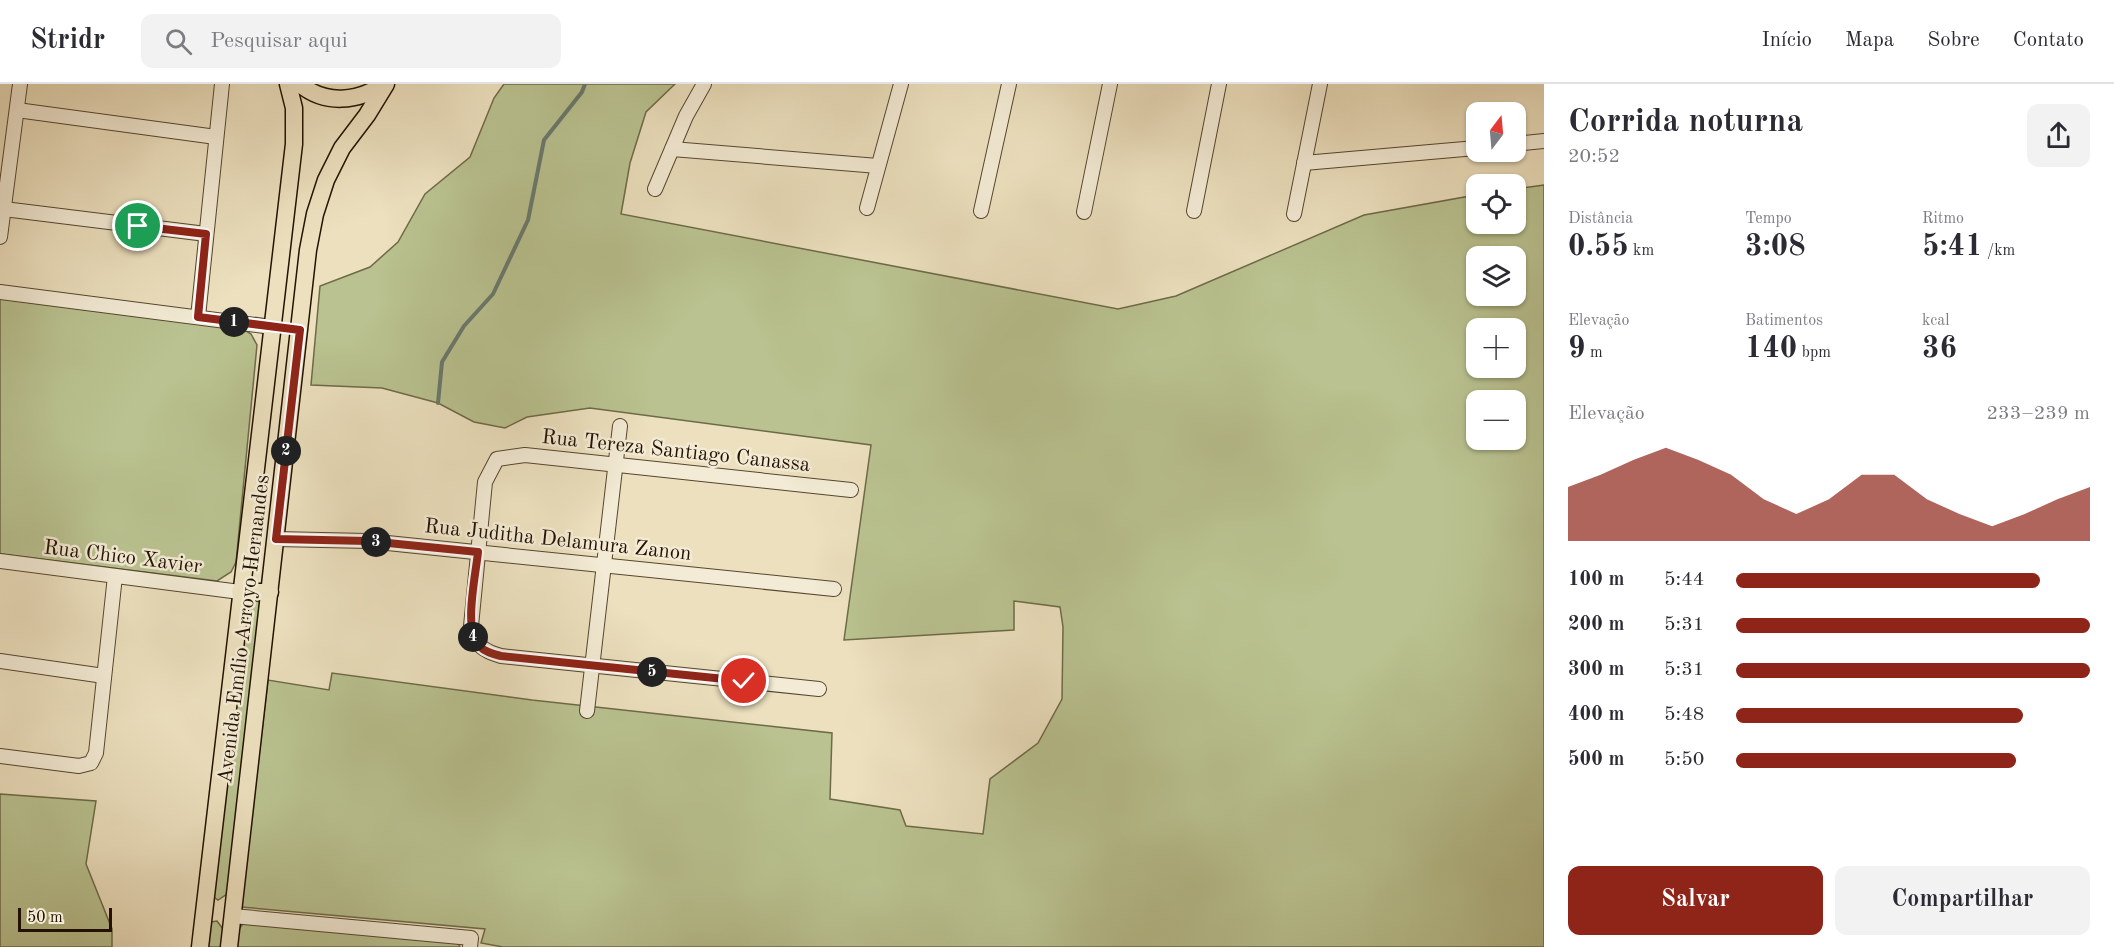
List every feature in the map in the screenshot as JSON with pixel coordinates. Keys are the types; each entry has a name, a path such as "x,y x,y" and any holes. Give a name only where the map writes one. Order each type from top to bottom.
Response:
{"main road":[{"name":"Avenida Emílio Arroyo Hernandes","path":"200,947 294,144 294,108 288,84"},
{"path":"300,84 321,96 339,99 356,98 385,84"},
{"name":"Avenida Emílio Arroyo Hernandes","path":"229,947 308,250 315,214 326,180 342,148 367,115 385,84"},
{"path":"272,327 300,330"},
{"path":"240,592 270,592"},
{"path":"204,912 233,916"}],"street":[{"path":"0,237 20,84"},
{"path":"198,317 222,84"},
{"path":"655,189 686,116 704,84"},
{"path":"867,208 901,84"},
{"path":"981,211 1009,84"},
{"path":"1084,212 1110,84"},
{"path":"1194,211 1219,84"},
{"path":"1294,214 1320,84"},
{"path":"17,111 216,137"},
{"path":"1526,143 1544,141"},
{"path":"672,149 878,166"},
{"path":"1304,163 1466,149"},
{"path":"4,209 206,234"},
{"path":"0,292 272,327"},
{"path":"587,711 620,426"},
{"name":"Rua Tereza Santiago Canassa","path":"478,552 485,482 496,459 525,455 850,490"},
{"name":"Rua Juditha Delamura Zanon","path":"276,539 368,541 834,589"},
{"path":"478,552 471,626 477,645 486,651 501,656 819,689"},
{"name":"Rua Chico Xavier","path":"0,561 240,592"},
{"path":"0,756 80,766 91,763 96,753 115,576"},
{"path":"0,661 104,676"},
{"path":"233,916 470,942"}],"green space":[{"path":"504,84 675,84 646,112 630,163 621,214 1118,309 1176,296 1364,215 1466,197 1466,234 1526,234 1526,187 1544,185 1544,947 503,947 481,943 485,929 241,907 268,680 329,690 332,673 532,700 832,733 830,799 900,810 906,826 983,834 990,779 1038,743 1062,699 1063,627 1060,607 1014,601 1014,630 844,640 871,445 590,408 527,417 505,428 474,422 438,403 382,388 311,385 320,286 370,267 398,242 425,194 470,157 494,98"},
{"path":"0,298 240,327 251,334 257,345 236,562 231,572 217,581 0,554"},
{"path":"251,599 260,602 227,894 218,900 212,896 247,601"},
{"path":"0,794 96,801 86,864 112,929 112,947 0,947"},
{"path":"246,920 458,943 460,947 236,947 239,929"},
{"path":"217,921 223,929 221,947 205,947 211,922"}],"waterway":[{"path":"438,403 442,362 464,326 493,294 528,220 544,140 582,92 585,84"}],"route":[{"path":"138,226 206,234 198,317 300,330 276,539 368,541 478,552 471,626 473,636 477,645 501,656 744,681"}]}
